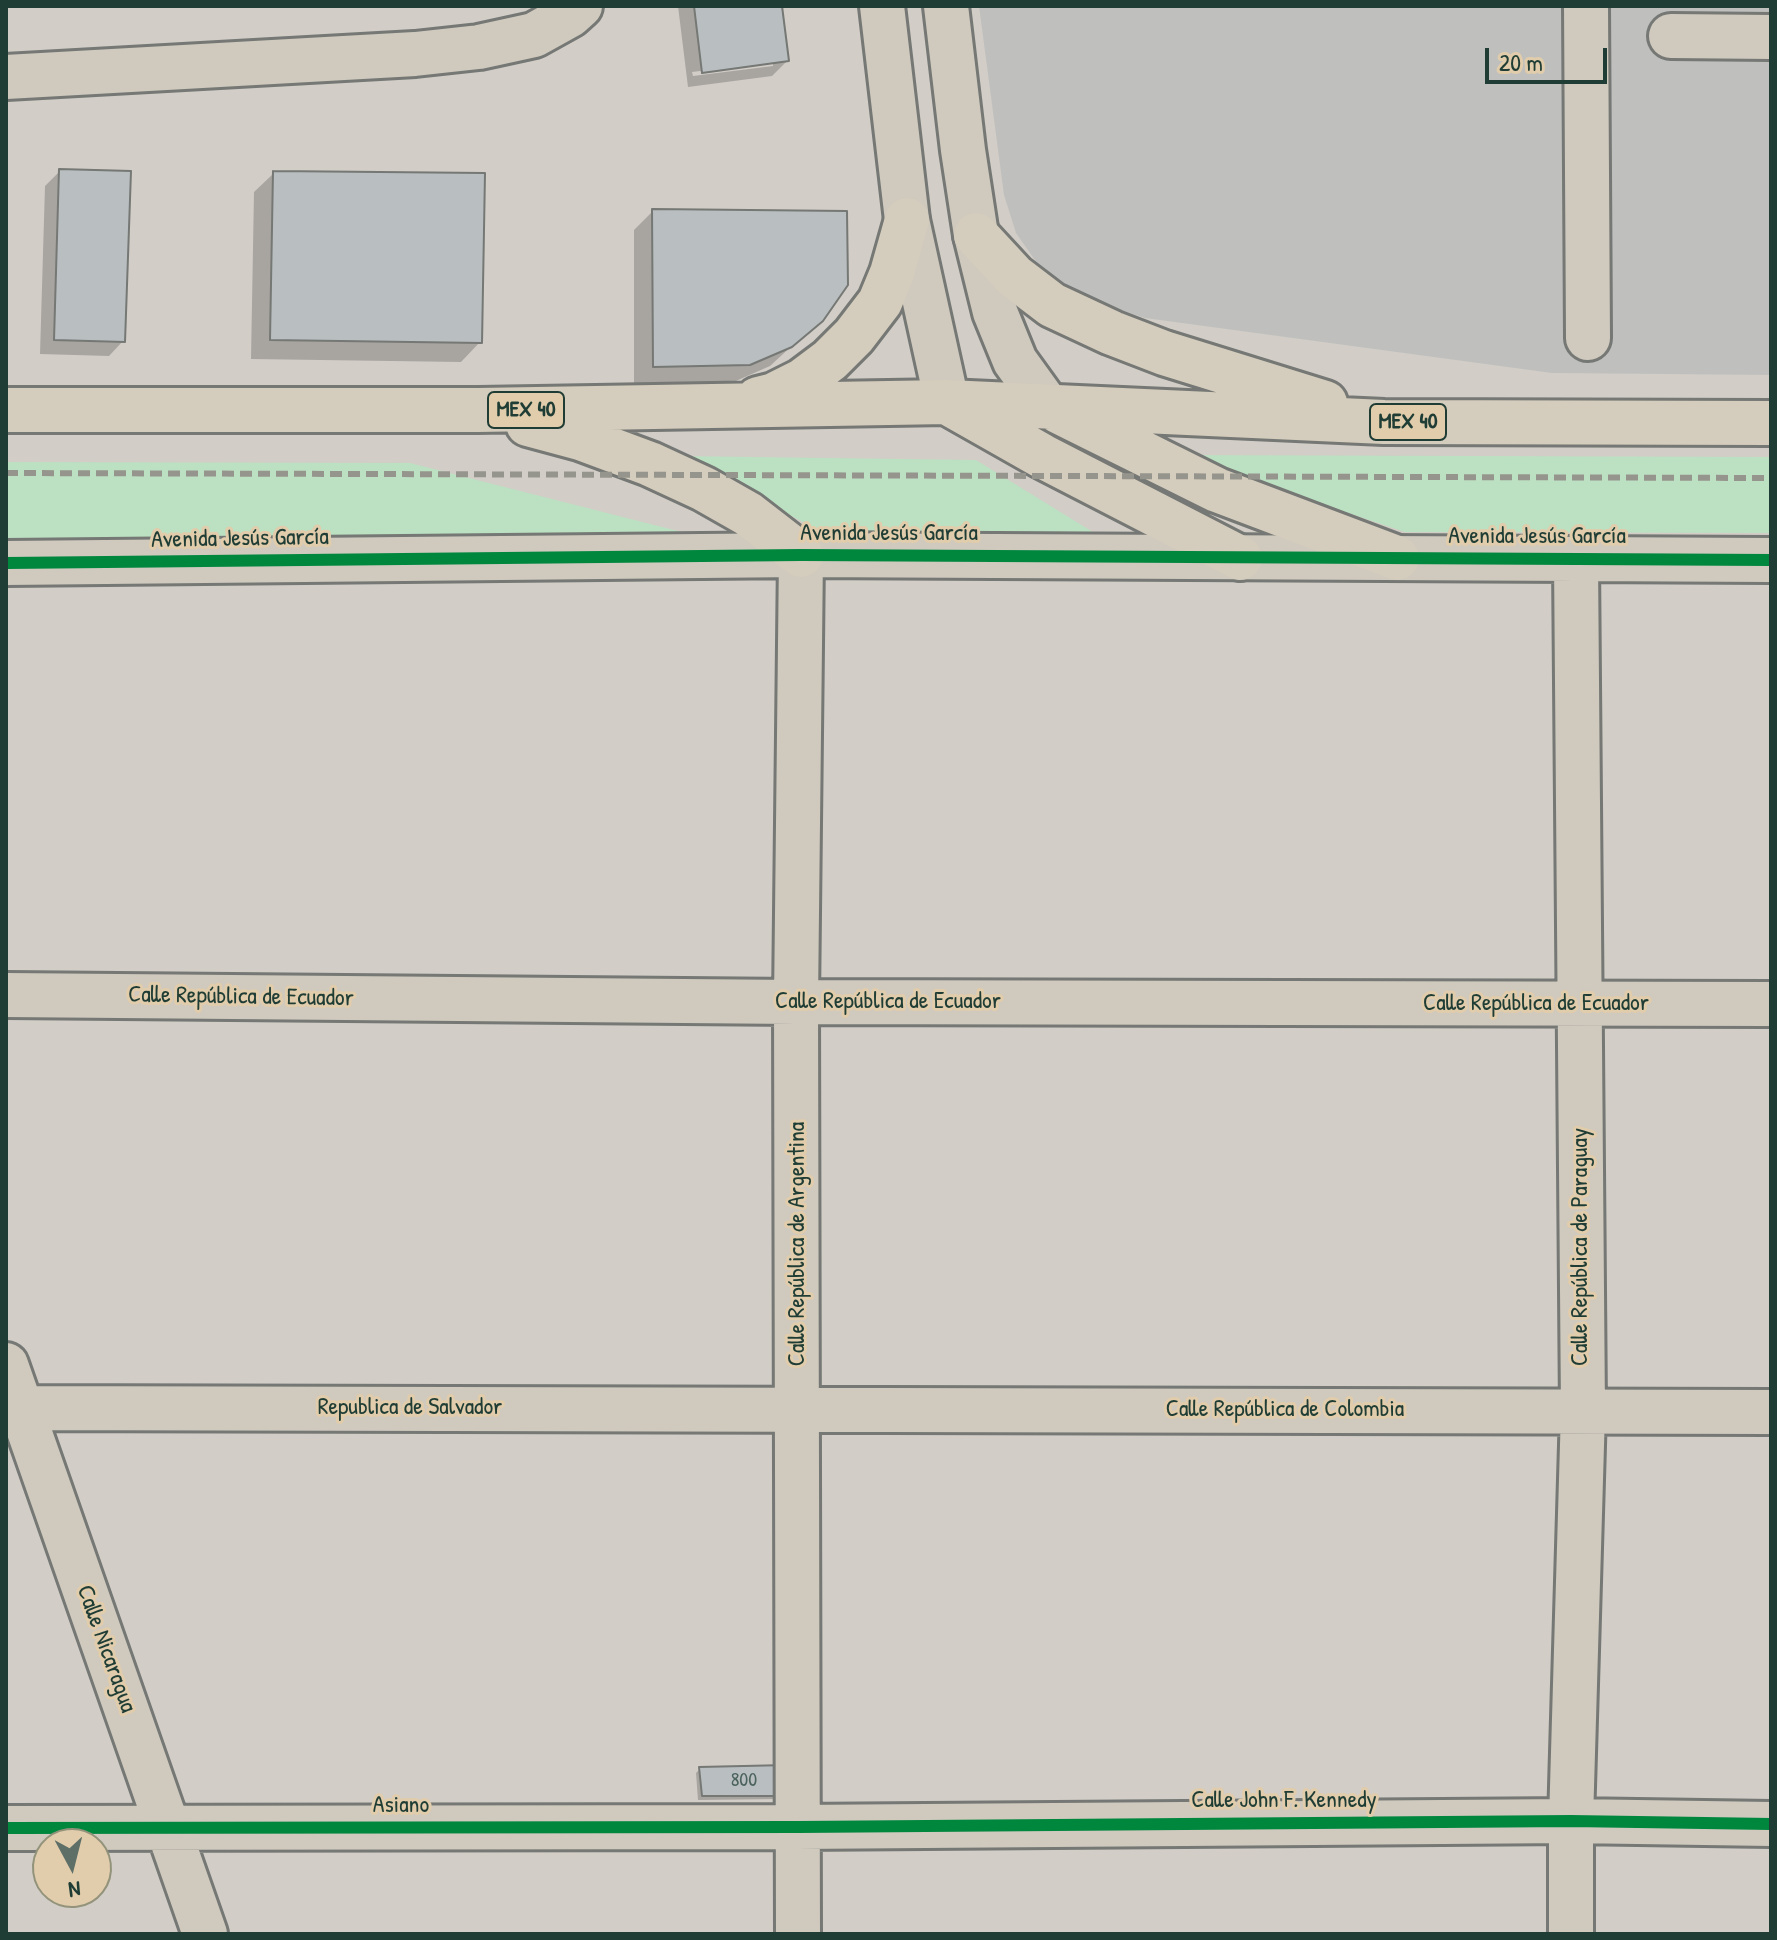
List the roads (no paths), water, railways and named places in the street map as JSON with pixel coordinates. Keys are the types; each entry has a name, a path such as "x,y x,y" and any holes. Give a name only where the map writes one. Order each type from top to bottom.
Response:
{"main road":[{"path":"724,407 774,395 802,381 846,344 880,302 907,220"},
{"path":"976,235 1014,276 1052,305 1112,333 1164,353 1384,422"},
{"path":"947,402 1042,456 1240,558"},
{"name":"MEX 40","path":"6,410 478,410 947,402 1046,404 1384,422 1771,423"},
{"path":"1046,404 1217,490 1397,558"},
{"path":"478,410 580,438 650,464 748,514 801,555"}],"street":[{"path":"6,77 415,54 479,47 534,35 580,6"},
{"path":"882,6 907,220 947,402"},
{"path":"946,6 976,235 995,312 1015,361 1046,404"},
{"path":"1586,6 1588,338"},
{"path":"1671,36 1771,37"},
{"name":"Avenida Jesús García","path":"6,563 801,555 1771,560"},
{"name":"Calle República de Argentina","path":"798,1934 796,1002 801,555"},
{"name":"Calle República de Paraguay","path":"1571,1934 1571,1821 1583,1411 1576,560"},
{"name":"Calle República de Ecuador","path":"6,995 796,1002 1771,1004"},
{"name":"Calle Nicaragua","path":"6,1365 13,1408 170,1829 205,1934"},
{"name":"Republica de Salvador","path":"13,1408 799,1409"},
{"name":"Calle República de Colombia","path":"799,1409 1771,1412"},
{"name":"Calle John F. Kennedy","path":"797,1827 1571,1821 1771,1824"},
{"name":"Asiano","path":"6,1828 797,1827"}],"railway":[{"path":"6,473 1771,478"}]}
